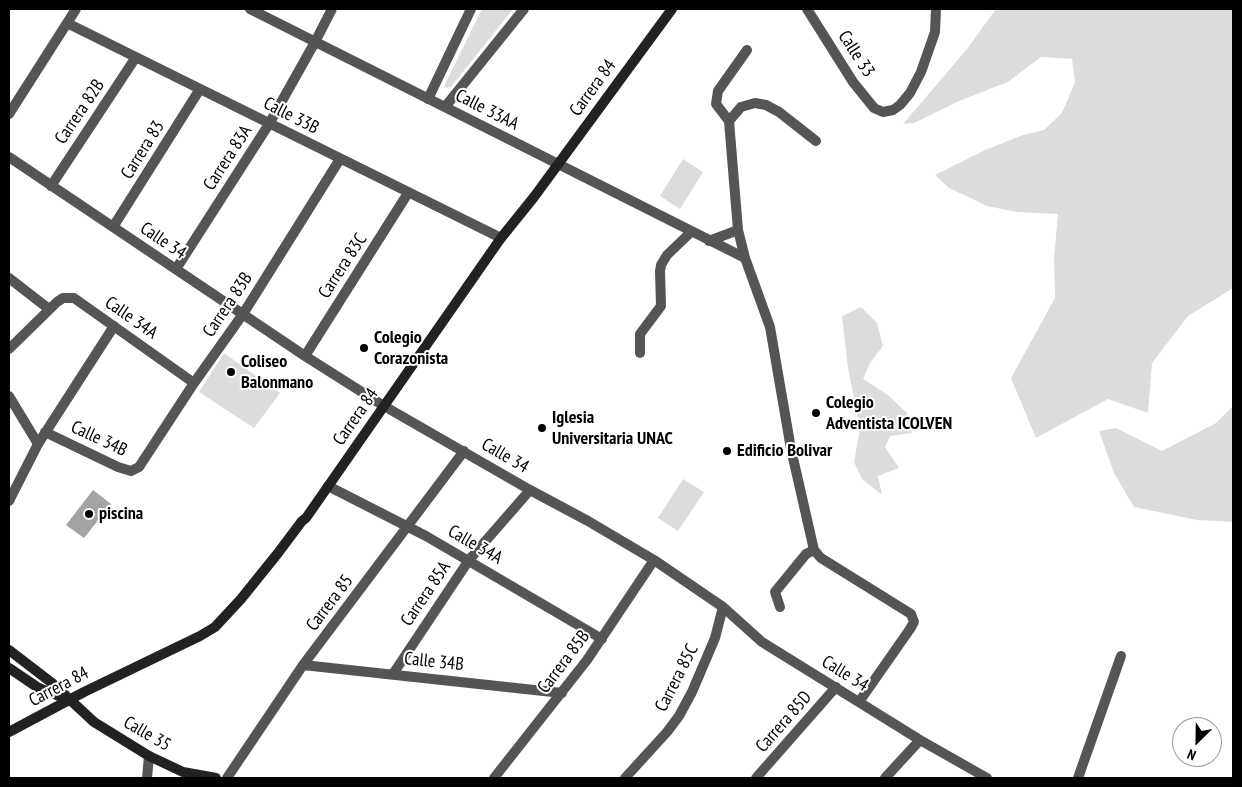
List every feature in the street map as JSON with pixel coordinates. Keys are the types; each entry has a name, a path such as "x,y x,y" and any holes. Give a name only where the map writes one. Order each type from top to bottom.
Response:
{"street":[{"path":"9,114 76,9"},
{"name":"Calle 33AA","path":"250,9 745,258"},
{"name":"Carrera 83A","path":"176,269 269,124 316,42 332,9"},
{"path":"428,99 471,9"},
{"path":"445,107 524,9"},
{"name":"Carrera 84","path":"9,732 200,636 215,627 241,599 306,518 501,238 534,197 672,9"},
{"name":"Calle 33","path":"807,9 868,102 874,108 883,112 893,110 900,104 910,93 921,72 935,32 936,9"},
{"name":"Calle 33B","path":"67,23 501,238"},
{"path":"747,50 718,91 716,104 729,121 738,230 745,258 770,327 791,449 814,550 821,558 912,614 914,622 859,702"},
{"name":"Carrera 82B","path":"51,186 136,57"},
{"name":"Carrera 83","path":"113,228 200,89"},
{"path":"729,121 741,107 755,102 779,112 816,141"},
{"name":"Calle 34","path":"9,157 305,356 384,406 654,560 723,607 762,642 920,740 987,778"},
{"name":"Carrera 83B","path":"139,467 194,383 243,314 340,159"},
{"name":"Carrera 83C","path":"305,356 408,193"},
{"path":"710,241 738,230"},
{"path":"640,353 640,334 660,306 661,265 667,255 691,232"},
{"path":"9,278 49,309 9,349"},
{"name":"Calle 34A","path":"49,309 63,298 74,298 194,383"},
{"path":"9,500 45,432 114,326"},
{"path":"9,396 38,444"},
{"name":"Calle 34B","path":"45,432 118,467 131,471 139,467"},
{"name":"Carrera 85","path":"227,778 303,664 464,451"},
{"name":"Calle 34A","path":"328,486 408,526 469,560 602,639"},
{"name":"Carrera 85A","path":"393,674 469,560 530,490"},
{"path":"780,607 775,592 806,554 814,550"},
{"name":"Carrera 85B","path":"494,778 562,693 602,639 654,560"},
{"name":"Carrera 85C","path":"625,778 667,732 683,708 692,692 715,638 723,607"},
{"name":"Calle 35","path":"9,650 52,683 94,722 149,756 183,772 216,778"},
{"path":"1078,778 1121,656"},
{"name":"Calle 34B","path":"303,664 562,693"},
{"name":"Calle 35","path":"9,668 37,687 70,700"},
{"name":"Carrera 85D","path":"756,778 836,687"},
{"path":"885,778 920,740"},
{"path":"147,778 149,756"}],"shaded area":[{"path":"482,9 513,9 451,87 446,88 444,87 446,82"},
{"path":"996,9 1233,9 1233,288 1188,316 1152,363 1148,413 1108,399 1036,438 1011,378 1055,298 1054,258 1058,214 1017,212 987,206 949,188 935,175 985,150 1023,135 1044,130 1062,113 1075,82 1072,59 1041,57 1008,82 959,101 914,123 903,124 967,49"},
{"path":"683,159 703,172 680,209 660,196"},
{"path":"861,307 877,323 883,346 870,363 863,379 888,395 907,413 912,433 890,436 885,447 899,468 878,476 882,495 862,479 854,462 860,428 848,368 842,316"},
{"name":"Coliseo Balonmano","path":"224,353 280,393 254,428 199,392"},
{"path":"1233,406 1233,522 1197,520 1134,507 1114,473 1099,431 1116,428 1162,451 1216,423"},
{"path":"683,479 704,492 678,531 658,518"},
{"name":"piscina","path":"93,490 111,504 84,538 66,525"}],"place":[{"name":"Colegio Corazonista","path":"364,348"},
{"name":"Coliseo Balonmano","path":"231,372"},
{"name":"Colegio Adventista ICOLVEN","path":"816,413"},
{"name":"Iglesia Universitaria UNAC","path":"542,428"},
{"name":"Edificio Bolivar","path":"727,451"},
{"name":"piscina","path":"89,514"}]}
